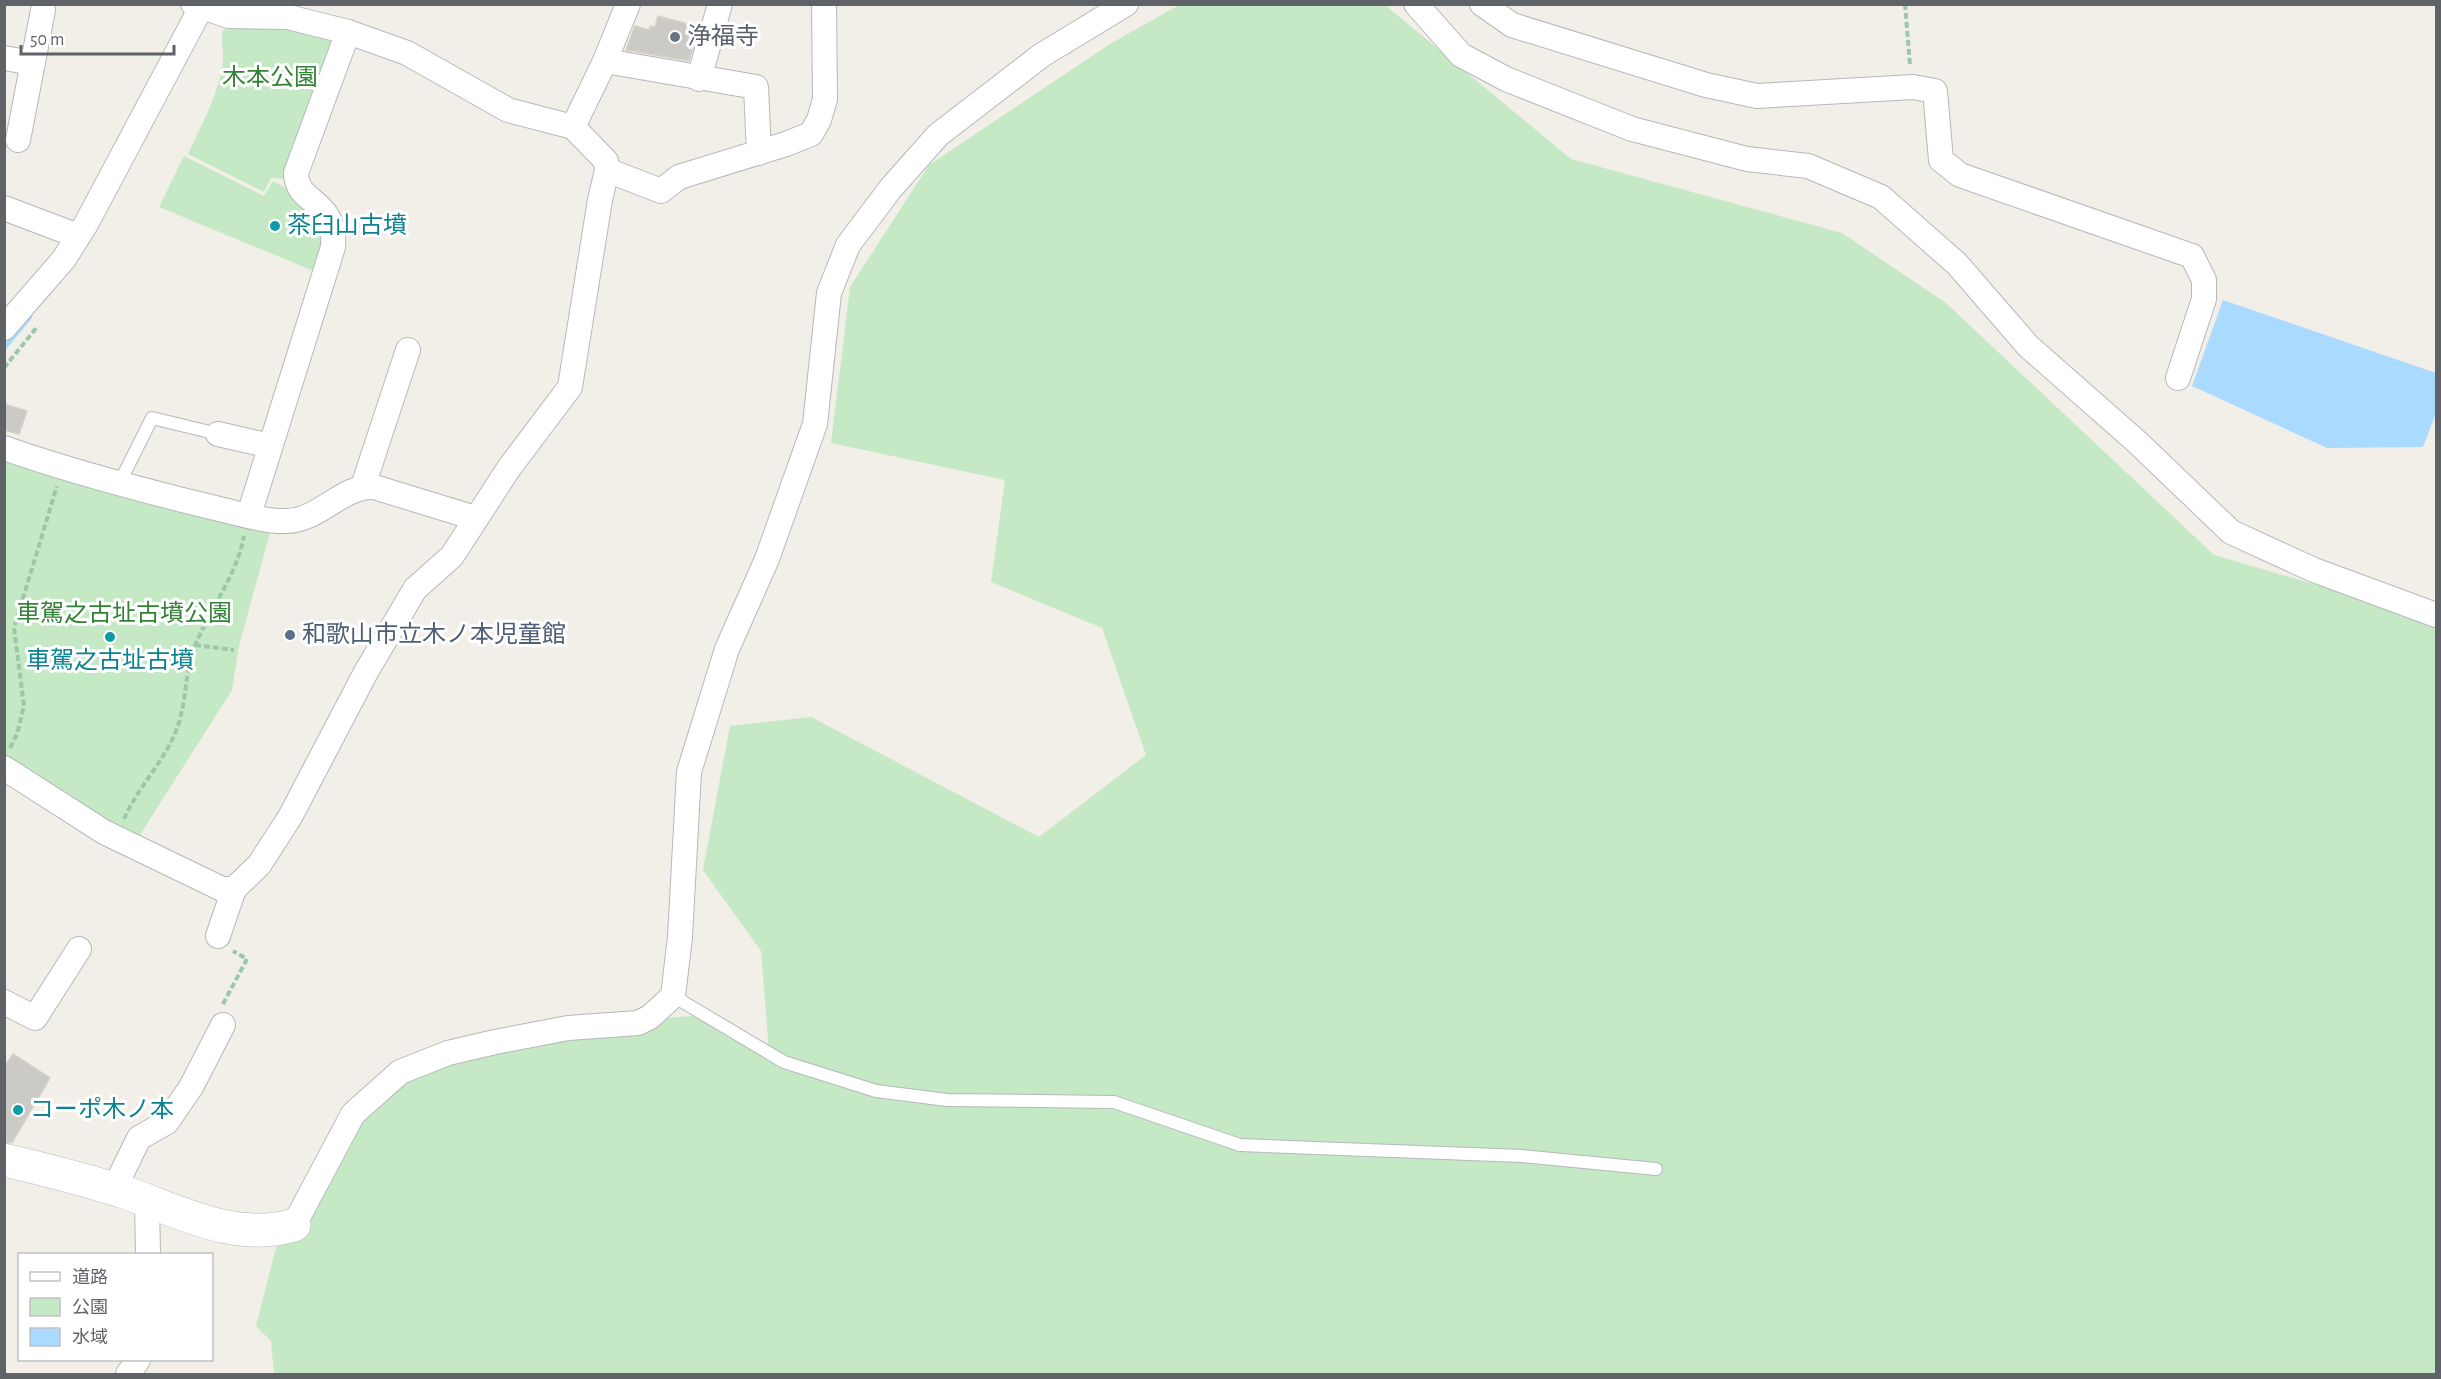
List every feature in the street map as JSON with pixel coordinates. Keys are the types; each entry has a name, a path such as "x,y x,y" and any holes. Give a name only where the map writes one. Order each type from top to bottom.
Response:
{"street":[{"path":"573,127 605,61 628,4"},
{"path":"699,79 720,4"},
{"path":"608,170 661,191 679,177 759,153 811,134 819,120 825,99 824,4"},
{"path":"1416,4 1461,55 1506,79 1632,129 1747,159 1808,166 1881,197 1957,264 2028,346 2136,441 2231,532 2314,570 2436,615"},
{"path":"1482,4 1512,25 1706,85 1757,96 1913,87 1935,91 1941,160 1960,175 2192,256 2204,280 2204,299 2178,378"},
{"path":"4,328 64,259 78,237 198,6 229,16 288,17 348,32 407,53 508,110 573,127 606,161 608,170 600,200 570,387 475,518 452,556 415,589 366,672 290,817 259,864 234,889 218,936"},
{"path":"4,1160 114,1189 223,1227 272,1231 294,1225 352,1114 400,1072 448,1053 495,1042 568,1028 638,1023 650,1017 673,996 680,937 689,772 727,649 767,559 815,424 829,293 848,245 891,189 938,135 1042,55 1117,6"},
{"path":"18,140 43,10"},
{"path":"249,515 333,247 333,226 330,218 300,188 296,173 348,32"},
{"path":"4,58 33,63"},
{"path":"605,61 756,87 759,153"},
{"path":"4,208 78,237"},
{"path":"363,486 408,350"},
{"path":"218,434 270,446"},
{"path":"4,448 119,484 249,515 287,521 311,516 363,486 374,487 475,518"},
{"path":"4,768 116,837 222,889 234,889"},
{"path":"4,1002 35,1018 79,949"},
{"path":"114,1189 139,1138 166,1122 191,1087 223,1024"},
{"path":"147,1202 148,1253"},
{"path":"128,1374 137,1361"}],"lane":[{"path":"119,484 152,418 218,434"},
{"path":"673,996 784,1062 876,1091 947,1100 1114,1102 1240,1145 1522,1156 1656,1169"}],"path":[{"path":"1905,4 1913,87"},
{"path":"4,757 17,734 24,706 14,628 62,468"},
{"path":"116,837 140,787 167,749 177,730 186,674 195,645 232,575 249,515"},
{"path":"195,645 234,650"},
{"path":"218,936 224,945 247,959 223,1000 223,1024"}],"green space":[{"path":"1179,5 1385,5 1571,159 1842,233 1946,303 2214,555 2436,620 2436,1374 274,1374 271,1341 256,1326 277,1244 359,1119 384,1093 448,1060 654,1019 715,1014 769,1052 761,951 703,870 730,726 811,717 1039,837 1146,755 1102,628 991,582 1005,480 831,443 850,287 929,165 1110,44"},
{"name":"木本公園","path":"235,25 287,25 338,39 284,179 271,178 264,192 188,154 218,85 223,61 224,29"},
{"path":"184,156 264,196 273,181 296,193 325,220 316,272 159,207"},
{"name":"車駕之古址古墳公園","path":"4,458 271,529 239,646 232,690 138,838 5,759"}],"water":[{"path":"2223,300 2436,373 2436,413 2423,447 2327,448 2192,386"}],"building":[{"name":"浄福寺","path":"658,16 699,27 689,61 626,50 635,26 649,30 650,26 655,27"},
{"path":"4,404 27,411 19,434 4,430"},
{"name":"コーポ木ノ本","path":"13,1054 50,1078 12,1143 4,1142 4,1067"}],"waterway":[{"path":"4,347 29,317"}],"place":[{"name":"浄福寺","path":"675,37"},
{"name":"茶臼山古墳","path":"275,226"},
{"name":"和歌山市立木ノ本児童館","path":"290,635"},
{"name":"車駕之古址古墳","path":"110,637"},
{"name":"コーポ木ノ本","path":"18,1110"}]}
